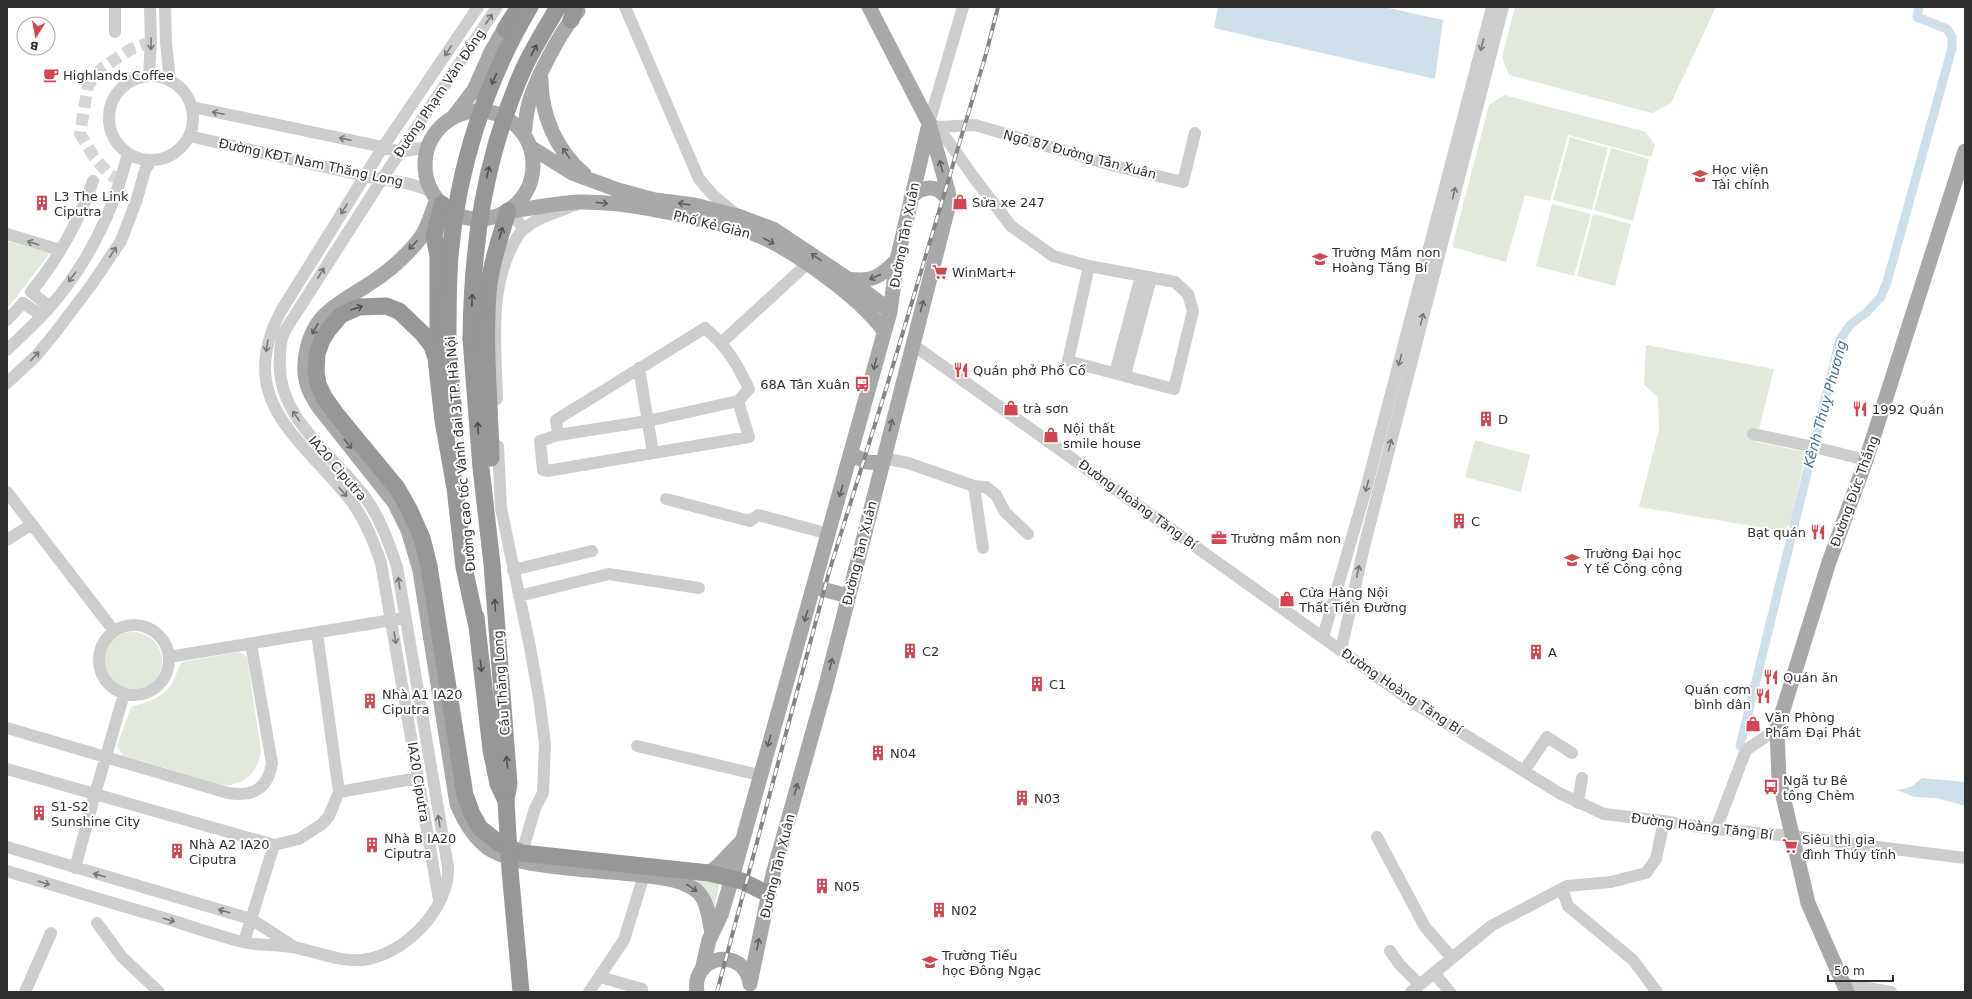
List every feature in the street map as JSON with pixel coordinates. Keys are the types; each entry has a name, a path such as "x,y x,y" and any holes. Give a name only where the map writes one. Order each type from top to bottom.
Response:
{"highway":[{"path":"505,29 518,7"},
{"name":"Đường cao tốc Vành đai 3 TP. Hà Nội","path":"477,627 454,418 448,340 451,254 455,217 466,161 476,127 489,90 530,7"},
{"name":"Đường cao tốc Vành đai 3 TP. Hà Nội","path":"492,564 481,468 471,339 472,293 477,233 489,167 498,136 524,69 558,7"},
{"path":"437,198 434,236 438,256 438,380"},
{"path":"492,564 490,411 486,335 488,293 494,262 508,212"},
{"path":"477,627 464,567 455,488 443,421 436,358 432,346 422,333 399,311 386,306 359,307 341,315 329,329 317,354 316,371 318,384 324,397 397,488 409,509 422,538 429,566 461,776 472,814 480,828 500,844 522,853 709,873 751,884 768,894"},
{"name":"Cầu Thăng Long","path":"492,564 509,784 506,801 510,870 521,992"},
{"name":"Cầu Thăng Long","path":"477,627 491,750 498,784 506,801"}],"main road":[{"name":"Đường Phạm Văn Đồng","path":"454,116 471,94 491,52 505,29 524,7"},
{"path":"524,135 528,106 541,75 573,11 582,7"},
{"name":"Đường Tân Xuân","path":"749,987 768,894 848,596 949,204 948,191 934,125 869,7"},
{"path":"541,75 543,104 550,127 568,157 592,181"},
{"path":"482,110 497,113 524,135 532,148 534,166 531,184 522,200 508,212 493,218 478,219 462,217 437,198 426,179 424,169 427,147 441,126 454,116 468,111 482,110"},
{"name":"Đường Tân Xuân","path":"697,984 712,933 721,915 732,878 760,775 815,587 890,313 897,260 911,197 934,125"},
{"name":"Phố Kẻ Giàn","path":"532,148 560,166 592,181 710,216 767,239 807,264 860,304 878,322 884,331"},
{"name":"Đường Đức Thắng","path":"1846,988 1808,903 1791,836 1779,779 1777,728 1829,562 1866,460 1965,151"},
{"path":"911,197 921,189 932,188 943,194 949,204"},
{"path":"437,198 425,232 387,272 327,313 317,324 310,340 306,356 309,389 328,420 394,502 414,545 420,571 457,804 468,827 478,839 500,855 517,860 644,875 686,884 697,892 706,905 712,933"},
{"name":"Phố Kẻ Giàn","path":"508,212 548,205 581,202 710,216 738,216 756,221 783,234 848,279 879,302 890,313"},
{"path":"848,279 860,281 874,279 897,260"},
{"path":"851,454 867,462 882,460"},
{"path":"815,587 848,596"},
{"path":"709,873 724,860 742,840"},
{"path":"697,984 713,961 720,959 733,961 744,970 749,987"}],"street":[{"path":"115,7 115,32"},
{"path":"143,77 154,77 170,80 186,95 192,107 193,122 189,136 180,149 170,156 151,161 128,153 119,145 112,135 109,123 110,110 114,99 121,89 131,81 148,75 151,54 150,7"},
{"path":"165,7 166,43 170,80"},
{"name":"Đường Phạm Văn Đồng","path":"365,176 478,7"},
{"name":"Đường Phạm Văn Đồng","path":"382,179 497,7"},
{"path":"625,7 699,179 713,195 738,216"},
{"path":"963,7 934,125 1011,226 1053,256 1089,266 1175,282 1188,294 1193,311 1174,389 1068,361 1089,266"},
{"path":"1323,637 1358,517 1492,7"},
{"path":"1341,650 1366,540 1503,7"},
{"path":"192,107 383,147 400,152 427,147"},
{"name":"Ngõ 87 Đường Tân Xuân","path":"934,125 975,125 1115,166 1183,182 1195,133"},
{"name":"Đường KĐT Nam Thăng Long","path":"189,136 365,176 410,184 437,198"},
{"path":"7,350 50,307 86,259 108,218 121,181 128,153"},
{"path":"7,383 36,356 55,334 92,284 120,240 137,200 145,170 151,161"},
{"name":"IA20 Ciputra","path":"365,176 271,329 266,344 265,374 273,405 282,421 347,496 369,532 381,563 439,900"},
{"name":"IA20 Ciputra","path":"382,179 284,334 279,364 280,382 285,398 293,413 362,493 381,523 397,567 448,867 448,879 439,900"},
{"path":"50,307 31,292 49,270 83,210 93,181"},
{"path":"522,853 535,808 543,793 545,744 539,698 501,508 495,336 500,279 506,258 524,228 542,217 559,212 581,202"},
{"path":"508,212 524,228"},
{"path":"7,234 60,250"},
{"path":"722,342 807,264"},
{"path":"1120,374 1146,277"},
{"path":"7,320 23,303 41,316"},
{"path":"558,435 556,420 705,328 722,342 736,361 749,389 738,401 648,421 558,435 540,441 543,470 547,471 749,437 738,401"},
{"name":"Đường Hoàng Tăng Bí","path":"912,344 1417,705 1578,803 1604,814 1716,829 1791,836 1965,858"},
{"path":"639,368 653,453"},
{"path":"1753,434 1866,460"},
{"path":"882,460 915,465 974,486 986,487 996,495 1005,512 1028,534"},
{"path":"974,486 983,548"},
{"path":"7,492 114,631"},
{"path":"666,499 750,521 758,515 829,534"},
{"path":"7,540 32,524"},
{"path":"513,570 592,551"},
{"path":"519,596 609,574 699,588"},
{"path":"169,657 405,618"},
{"path":"134,625 146,627 157,633 165,642 169,657 169,665 166,676 159,685 150,692 139,695 124,694 108,685 101,675 98,664 99,652 104,641 114,631 122,627 134,625"},
{"path":"7,769 274,845 299,839 322,824 328,816 339,792 317,633"},
{"path":"7,728 228,793 240,795 252,792 260,788 270,777 271,757 251,644"},
{"path":"75,868 124,694"},
{"path":"1716,829 1746,750 1777,728"},
{"path":"1524,771 1547,737 1572,754"},
{"path":"637,746 760,775"},
{"path":"339,792 418,778"},
{"path":"1578,803 1582,778"},
{"path":"1390,951 1415,988 1491,926 1562,888 1567,886 1610,882 1646,873 1656,859 1664,821"},
{"path":"1377,837 1425,927 1452,958"},
{"path":"244,942 274,845"},
{"path":"7,847 251,919 296,947"},
{"path":"7,871 244,942 296,947 338,958 363,960 379,955 400,945 424,926 439,900"},
{"path":"589,992 626,935 644,875"},
{"path":"1562,888 1568,906 1633,960 1657,992"},
{"path":"97,923 122,957 159,992"},
{"path":"25,992 51,933"},
{"path":"1434,973 1450,992"},
{"path":"600,977 642,989 642,992"},
{"path":"1846,988 1891,992"}],"shaded area":[{"path":"1218,7 1384,7 1443,20 1435,79 1214,28"},
{"path":"1515,7 1716,7 1671,103 1652,113 1509,75 1502,57"},
{"path":"1504,95 1646,132 1655,145 1651,157 1568,135 1550,201 1525,195 1506,262 1452,247 1489,105"},
{"path":"1570,137 1608,148 1592,210 1553,200"},
{"path":"1611,148 1649,159 1633,221 1594,210"},
{"path":"1552,204 1591,214 1574,276 1536,266"},
{"path":"1593,214 1631,224 1615,286 1577,276"},
{"path":"7,241 50,253 7,309"},
{"path":"1646,345 1774,369 1756,442 1806,452 1791,523 1783,531 1639,507 1659,430 1658,397 1644,385"},
{"path":"1475,440 1530,455 1521,492 1465,477"},
{"path":"133,632 144,634 154,640 160,650 162,661 160,672 154,682 144,688 133,690 122,688 112,682 106,672 104,661 106,650 112,640 122,634"},
{"path":"239,652 247,657 261,751 257,765 249,776 237,783 222,785 122,755 117,746 131,707 163,694 171,685 182,662"},
{"path":"1922,778 1965,782 1965,806 1937,798 1914,797 1897,790 1911,787"},
{"path":"686,875 720,880 713,916"}],"waterway":[{"name":"Kênh Thuỵ Phương","path":"1740,746 1840,339 1850,325 1867,312 1881,297 1887,282 1952,48 1952,37 1947,29 1917,17 1919,7"}],"tunnel":[{"path":"121,181 109,174 94,157 80,134 88,85 102,68 131,49 151,42"}],"railway":[{"path":"717,992 829,572 886,389 986,54 998,7"}],"place":[{"name":"Highlands Coffee","path":"51,75"},
{"name":"Học viện Tài chính","path":"1700,176"},
{"name":"Sửa xe 247","path":"960,202"},
{"name":"L3 The Link Ciputra","path":"42,203"},
{"name":"Trường Mầm non Hoàng Tăng Bí","path":"1320,259"},
{"name":"WinMart+","path":"940,272"},
{"name":"Quán phở Phố Cổ","path":"961,370"},
{"name":"68A Tân Xuân","path":"862,384"},
{"name":"trà sơn","path":"1011,408"},
{"name":"1992 Quán","path":"1860,409"},
{"name":"D","path":"1486,419"},
{"name":"Nội thất smile house","path":"1051,435"},
{"name":"C","path":"1459,521"},
{"name":"Bạt quán","path":"1818,532"},
{"name":"Trường mầm non","path":"1219,538"},
{"name":"Trường Đại học Y tế Công cộng","path":"1572,560"},
{"name":"Cửa Hàng Nội Thất Tiền Đường","path":"1287,599"},
{"name":"C2","path":"910,651"},
{"name":"A","path":"1536,652"},
{"name":"Quán ăn","path":"1771,677"},
{"name":"C1","path":"1037,684"},
{"name":"Quán cơm bình dân","path":"1763,696"},
{"name":"Nhà A1 IA20 Ciputra","path":"370,701"},
{"name":"Văn Phòng Phẩm Đại Phát","path":"1753,724"},
{"name":"N04","path":"878,753"},
{"name":"Ngã tư Bê tông Chèm","path":"1771,787"},
{"name":"N03","path":"1022,798"},
{"name":"S1-S2 Sunshine City","path":"39,813"},
{"name":"Nhà B IA20 Ciputra","path":"372,845"},
{"name":"Siêu thị gia đình Thúy tĩnh","path":"1790,846"},
{"name":"Nhà A2 IA20 Ciputra","path":"177,851"},
{"name":"N05","path":"822,886"},
{"name":"N02","path":"939,910"},
{"name":"Trường Tiểu học Đông Ngạc","path":"930,962"}]}
